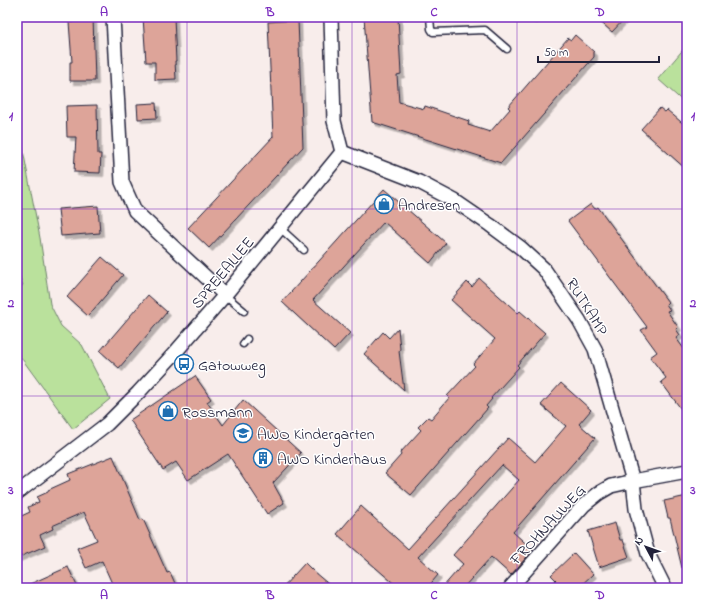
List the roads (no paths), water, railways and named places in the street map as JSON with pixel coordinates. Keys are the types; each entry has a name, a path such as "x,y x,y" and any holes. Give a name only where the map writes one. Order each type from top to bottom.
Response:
{"street":[{"path":"113,17 122,182 128,198 135,211 225,295"},
{"path":"331,17 334,121 342,152"},
{"name":"SPREEALLEE","path":"17,493 107,424 173,355 281,229 319,179 342,152"},
{"name":"RUTKAMP","path":"342,152 419,182 455,201 509,239 544,269 579,320 595,349 633,481 636,509 648,554 665,588"},
{"name":"FROHNAUWEG","path":"510,588 584,505 611,486 687,471"}],"lane":[{"path":"430,17 431,29 433,32 485,30 507,49"},
{"path":"281,229 304,250"},
{"path":"225,295 244,311"}],"place":[{"name":"Andresen","path":"384,204"},
{"name":"Gatowweg","path":"184,364"},
{"name":"Rossmann","path":"168,411"},
{"name":"AWO Kindergarten","path":"243,433"},
{"name":"AWO Kinderhaus","path":"263,458"}]}
